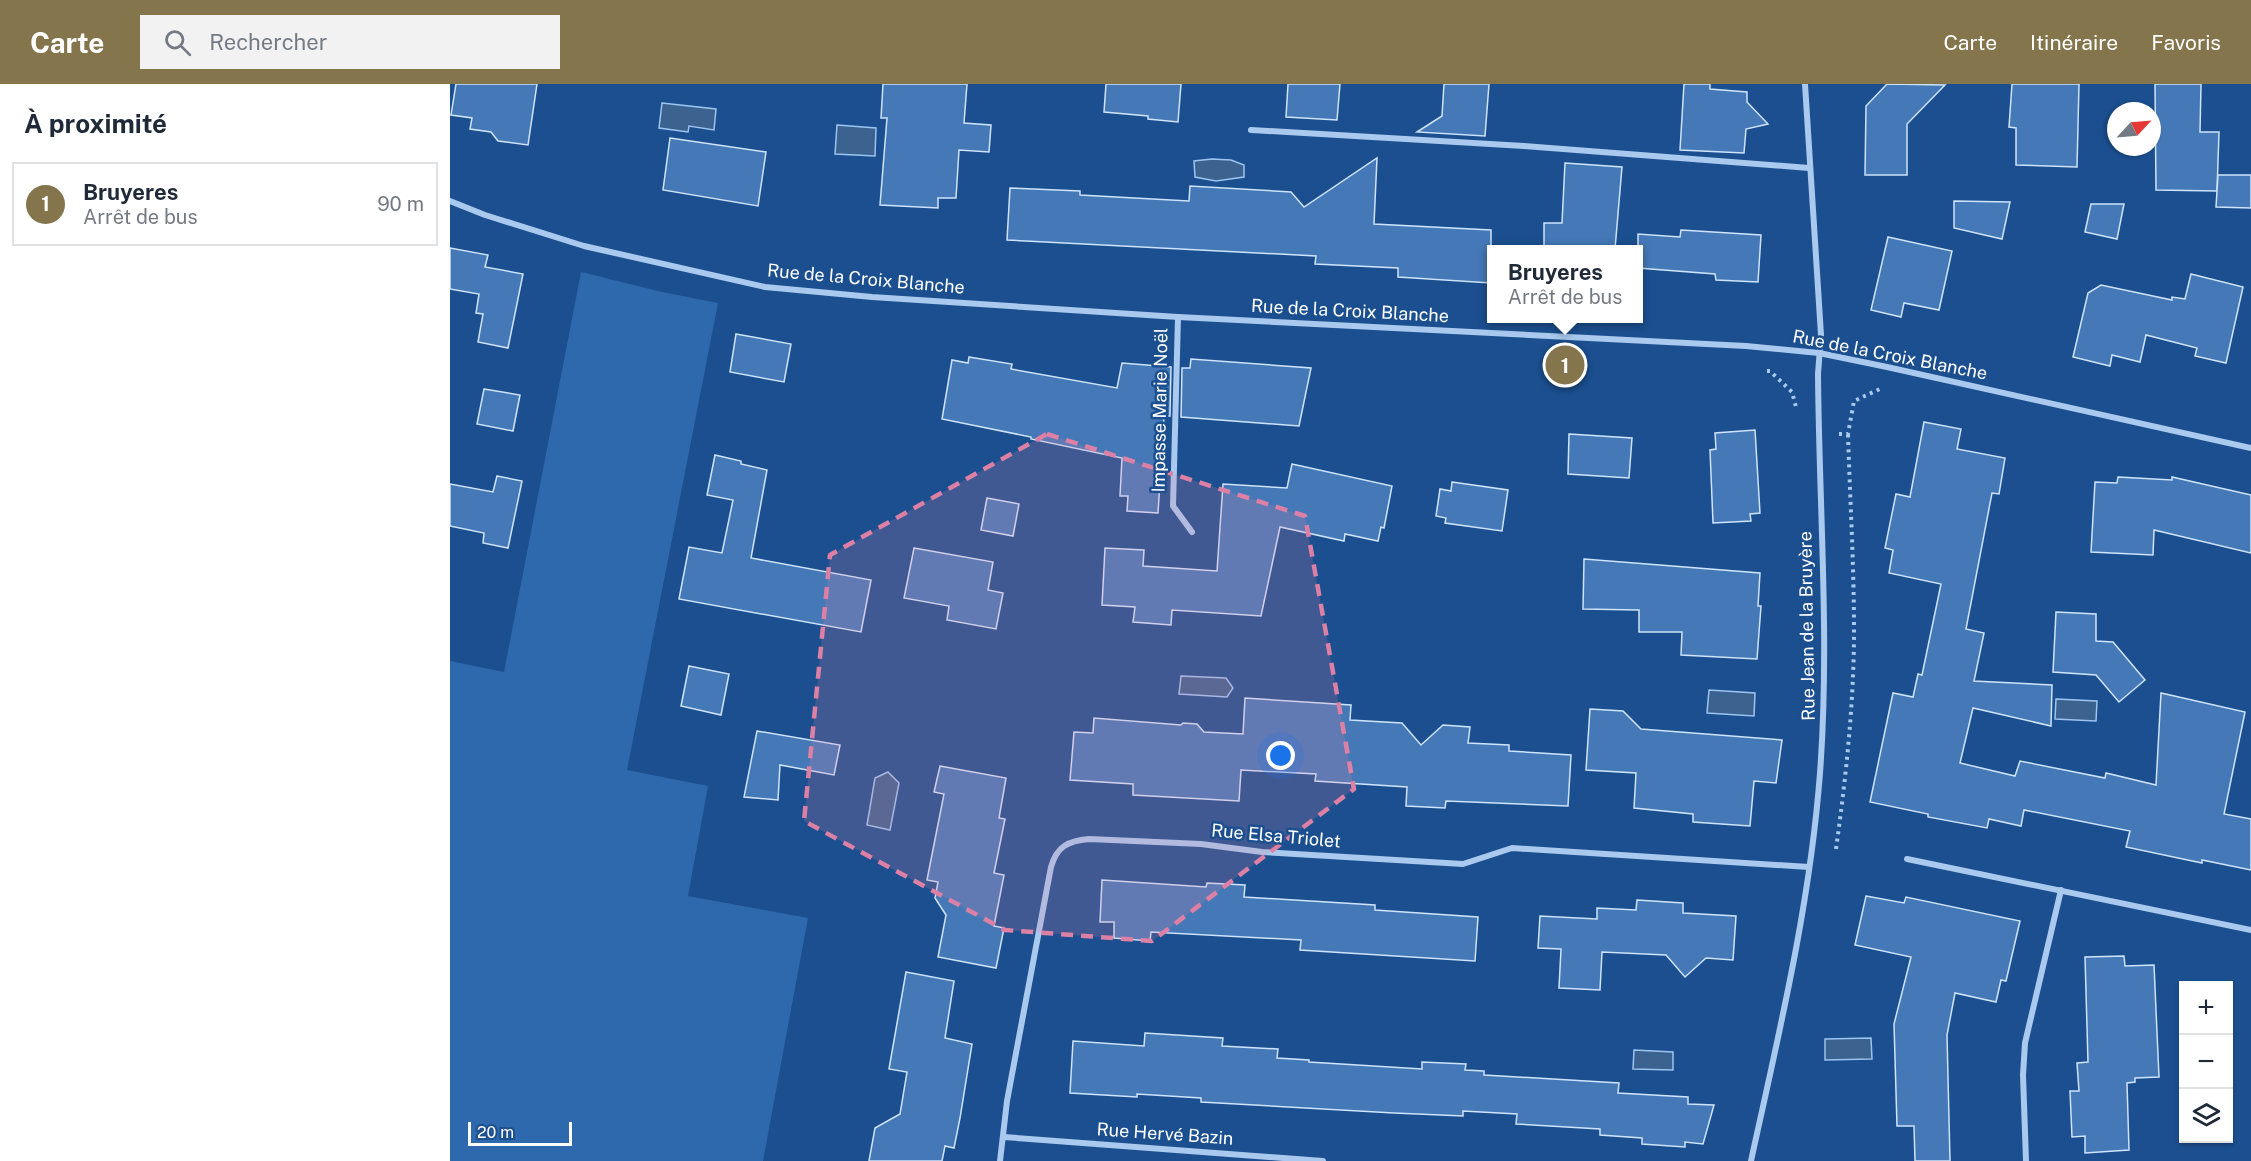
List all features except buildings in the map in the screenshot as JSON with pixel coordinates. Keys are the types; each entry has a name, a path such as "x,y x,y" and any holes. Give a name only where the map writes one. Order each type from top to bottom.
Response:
{"street":[{"name":"Rue Jean de la Bruyère","path":"1750,1161 1800,938 1820,775 1824,657 1818,435 1821,335 1805,84"},
{"path":"1251,130 1524,146 1809,168"},
{"name":"Rue de la Croix Blanche","path":"450,201 485,215 584,246 765,286 872,297 1178,317 1746,346 1819,353 2251,448"},
{"name":"Impasse Marie Noël","path":"1178,317 1173,506 1192,532"},
{"name":"Rue Elsa Triolet","path":"1000,1161 1007,1101 1051,867 1054,854 1061,846 1073,841 1089,838 1201,844 1262,852 1463,864 1512,848 1809,867"},
{"path":"1907,860 2251,930"},
{"path":"2026,1161 2023,1074 2025,1043 2061,890"},
{"name":"Rue Hervé Bazin","path":"1004,1137 1323,1161"}],"path":[{"path":"1759,370 1770,371 1792,392 1797,414"},
{"path":"1818,435 1848,434 1854,401 1880,388 1891,390"}],"highlighted area":[{"path":"1047,434 1305,516 1354,789 1152,941 1005,930 804,821 830,555"}],"shaded area":[{"path":"662,103 716,109 714,130 689,126 688,132 659,128"},
{"path":"837,125 876,128 875,156 835,154"},
{"path":"1231,160 1244,165 1244,177 1216,181 1195,177 1194,161"},
{"path":"581,272 718,303 627,770 708,786 688,896 808,918 763,1161 450,1161 450,661 504,672"},
{"path":"1181,676 1226,678 1233,688 1227,697 1179,694"},
{"path":"1709,690 1755,693 1754,716 1707,713"},
{"path":"2056,699 2097,701 2096,721 2055,719"},
{"path":"888,772 899,783 890,830 867,825 875,778"},
{"path":"1871,1038 1872,1059 1825,1060 1825,1039"},
{"path":"1634,1050 1673,1052 1673,1070 1633,1069"}],"place":[{"name":"Bruyeres","path":"1565,365"}]}
